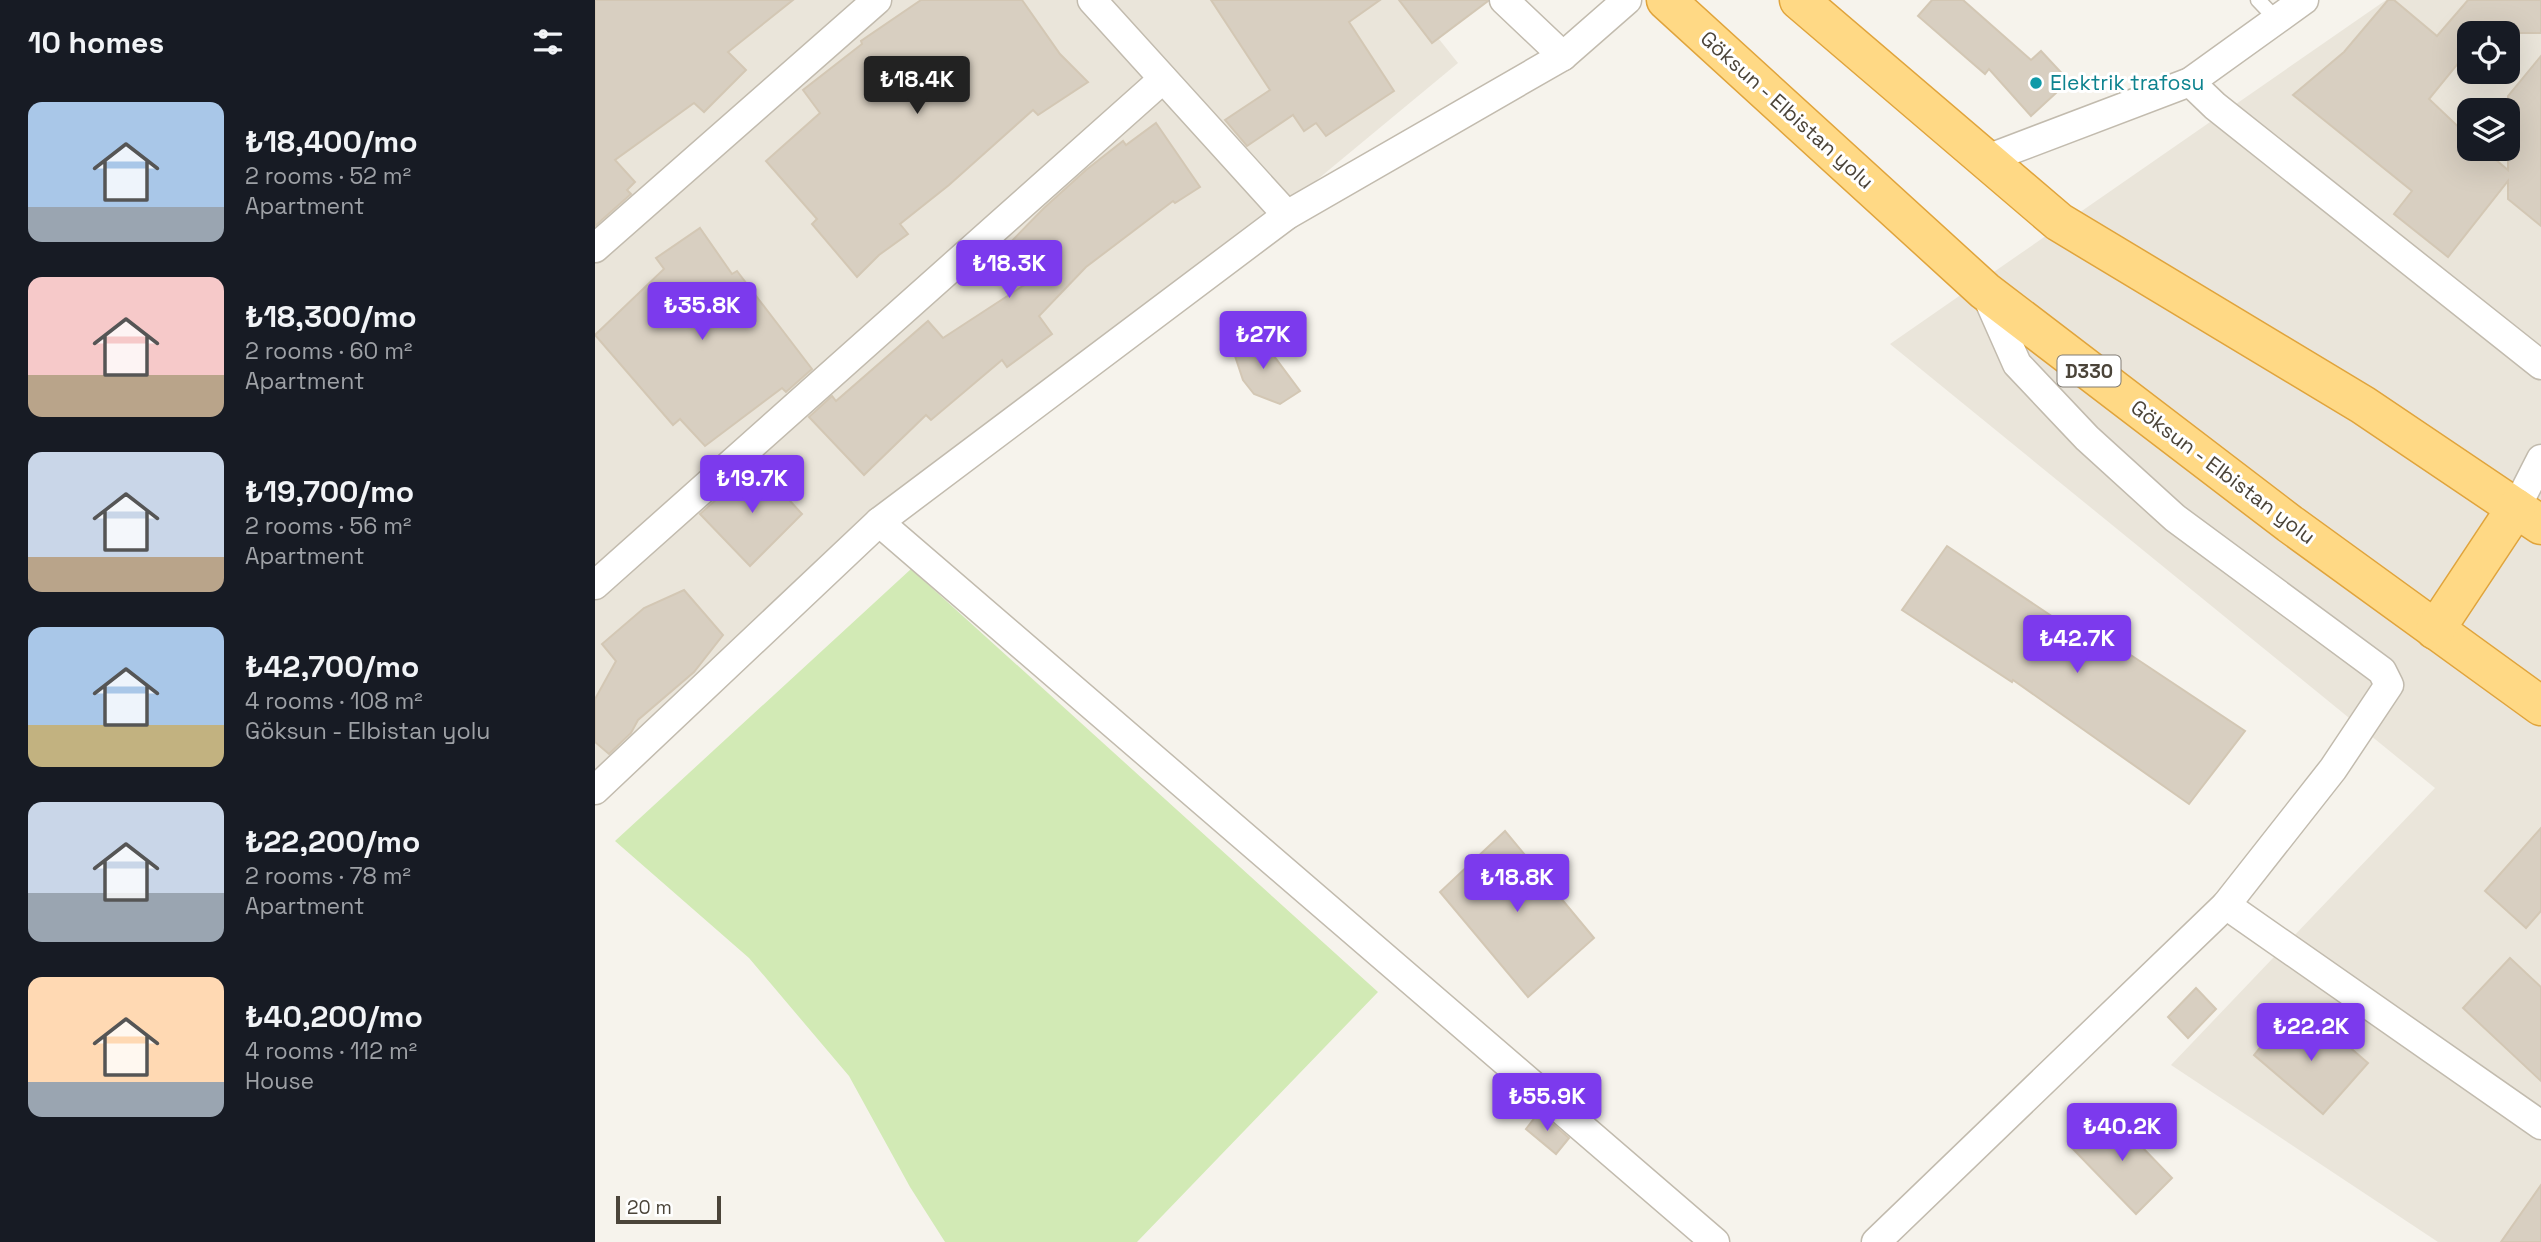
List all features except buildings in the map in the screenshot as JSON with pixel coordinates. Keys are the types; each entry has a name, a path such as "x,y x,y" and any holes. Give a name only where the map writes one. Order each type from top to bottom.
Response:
{"highway":[{"name":"Göksun - Elbistan yolu","path":"1666,0 1985,291 2290,524 2541,706"},
{"path":"1799,0 2059,222 2363,405 2528,517 2435,630"}],"street":[{"path":"595,248 877,0"},
{"path":"1092,0 1287,215"},
{"path":"1504,0 1563,56"},
{"path":"595,790 879,522 1287,215 1563,56 1627,0"},
{"path":"1986,159 2190,82 2304,0"},
{"path":"595,585 1163,79"},
{"path":"2190,82 2215,106 2541,365"},
{"path":"1876,1242 2226,905 2333,769 2389,685 2382,671 2175,518 2087,438 2017,364 1985,291"},
{"path":"2528,517 2541,459"},
{"path":"879,522 1715,1242"},
{"path":"2226,905 2541,1125"}],"lane":[{"path":"2258,0 2278,21"}],"shaded area":[{"path":"595,0 1408,0 1458,63 595,778"},
{"path":"2386,0 2541,0 2541,1242 2438,1242 2171,1065 2435,788 1890,344"}],"green space":[{"path":"911,569 1378,992 1137,1242 945,1242 910,1187 849,1076 749,958 615,841"}],"place":[{"name":"Elektrik trafosu","path":"2036,83"}]}
